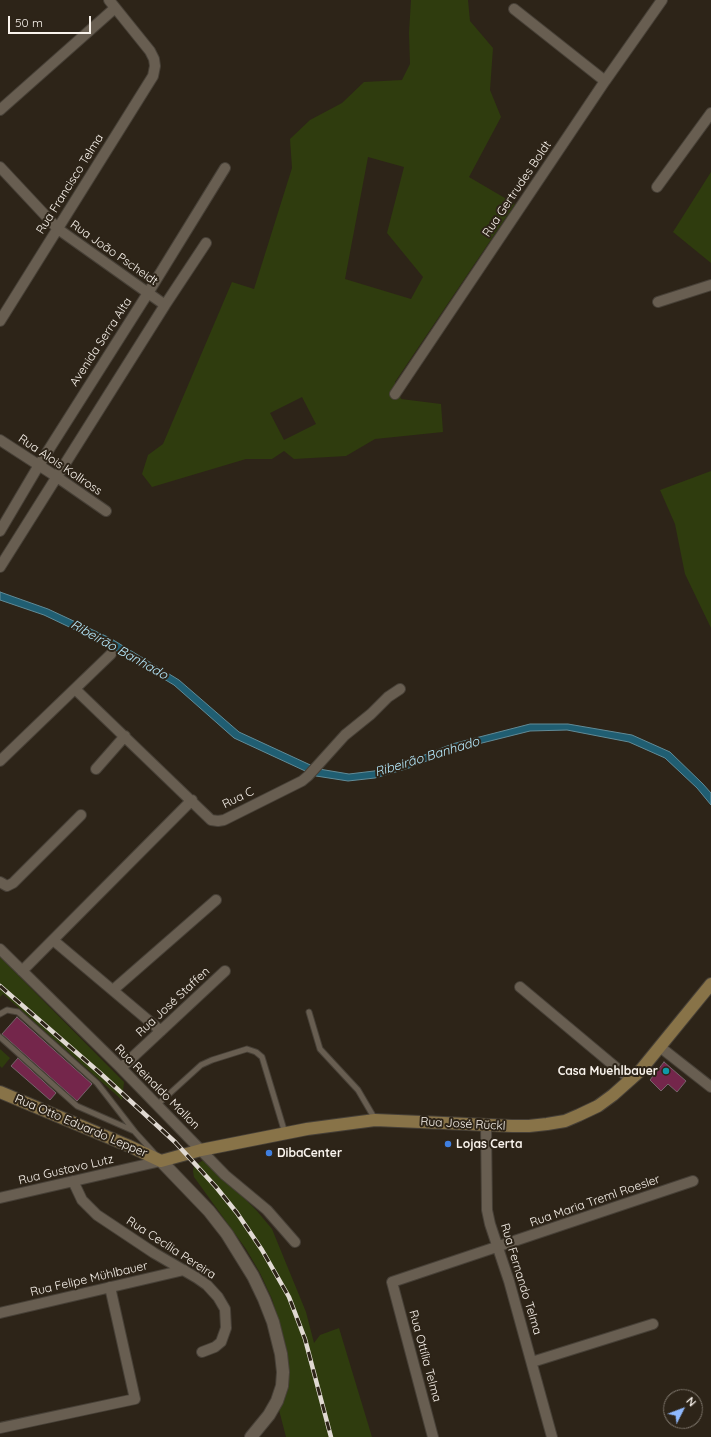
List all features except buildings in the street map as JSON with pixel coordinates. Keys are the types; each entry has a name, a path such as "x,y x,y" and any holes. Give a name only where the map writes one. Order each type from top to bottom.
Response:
{"main road":[{"name":"Rua José Rückl","path":"161,1161 201,1150 327,1126 375,1120 528,1126 565,1121 598,1106 631,1080 711,984"},
{"name":"Rua Otto Eduardo Lepper","path":"0,1092 161,1161"}],"street":[{"name":"Rua Gertrudes Boldt","path":"395,394 662,0"},
{"path":"0,110 112,4"},
{"name":"Rua Francisco Telma","path":"0,321 152,76 155,66 154,59 143,41 112,4"},
{"path":"514,9 605,82"},
{"path":"657,187 711,113"},
{"name":"Rua João Pscheidt","path":"0,167 58,229 165,305"},
{"name":"Avenida Serra Alta","path":"0,531 39,465 225,168"},
{"path":"0,567 165,305 206,243"},
{"path":"658,302 711,285"},
{"name":"Rua Alois Kollross","path":"0,440 106,511"},
{"path":"0,761 111,654"},
{"name":"Rua C","path":"75,689 212,820 218,821 224,820 296,784 308,776 345,735 371,714 388,697 400,689"},
{"path":"96,769 125,736"},
{"path":"22,971 192,800"},
{"path":"0,882 7,886 13,883 81,815"},
{"path":"113,990 216,900"},
{"path":"53,940 161,1031"},
{"name":"Rua Reinaldo Mallon","path":"0,949 121,1068 225,1175 267,1210 295,1242"},
{"name":"Rua José Staffen","path":"121,1068 224,971"},
{"path":"520,987 631,1080"},
{"path":"660,1047 711,1087"},
{"name":"Rua Fernando Telma","path":"486,1125 487,1210 532,1362 552,1437"},
{"path":"161,1161 204,1206 227,1234 253,1276 273,1322 281,1354 283,1372 282,1386 277,1401 269,1415 251,1437"},
{"name":"Rua Gustavo Lutz","path":"0,1198 161,1161"},
{"name":"Rua Cecília Pereira","path":"73,1182 79,1196 91,1210 154,1253 184,1270 212,1290 218,1297 225,1309 226,1328 221,1342 215,1347 202,1352"},
{"name":"Rua Maria Treml Roesler","path":"392,1282 693,1182"},
{"name":"Rua Felipe Mühlbauer","path":"0,1313 184,1270"},
{"name":"Rua Ottília Telma","path":"392,1282 433,1437"},
{"path":"0,1428 135,1399 110,1287"},
{"path":"532,1362 653,1324"}],"lane":[{"path":"0,1014 7,1010 18,1012 97,1083 135,1132 161,1161"},
{"path":"309,1012 320,1049 358,1090 375,1120"},
{"path":"0,1037 77,1106 135,1132"},
{"path":"157,1105 201,1066 212,1060 247,1049 256,1052 262,1057 285,1134"}],"green space":[{"path":"411,0 468,0 470,21 493,48 490,90 501,117 469,177 515,204 395,382 401,399 441,404 443,432 375,439 346,456 294,459 284,451 272,459 246,459 152,487 142,474 148,455 163,444 232,282 254,289 292,168 290,139 310,120 342,103 364,82 402,80 410,64 409,33","holes":["368,157 404,167 387,233 423,277 411,299 345,279","302,397 316,424 284,440 270,413"]},
{"path":"711,172 711,263 673,232"},
{"path":"711,471 711,628 685,574 675,524 660,490"},
{"path":"0,957 124,1082 122,1100 3,994 0,997"},
{"path":"0,1049 10,1058 2,1068 0,1066"},
{"path":"205,1159 257,1211 272,1229 306,1312 314,1343 320,1335 339,1328 372,1437 286,1437 279,1410 289,1380 286,1352 280,1325 272,1299 260,1273 246,1249 194,1177 194,1166"}],"water":[{"name":"Ribeirão Banhado","path":"0,592 48,609 110,638 179,680 239,732 319,769 349,774 374,771 407,762 452,744 530,724 568,724 632,735 670,752 711,793 711,805 697,788 665,758 629,742 567,730 530,731 454,750 409,768 375,778 348,781 316,776 234,738 174,685 105,644 44,615 0,600"}],"railway":[{"path":"0,986 100,1073 175,1142 216,1187 237,1213 262,1250 289,1297 305,1339 331,1437"}],"place":[{"name":"Casa Muehlbauer","path":"666,1071"},
{"name":"Lojas Certa","path":"448,1144"},
{"name":"DibaCenter","path":"269,1153"}]}
